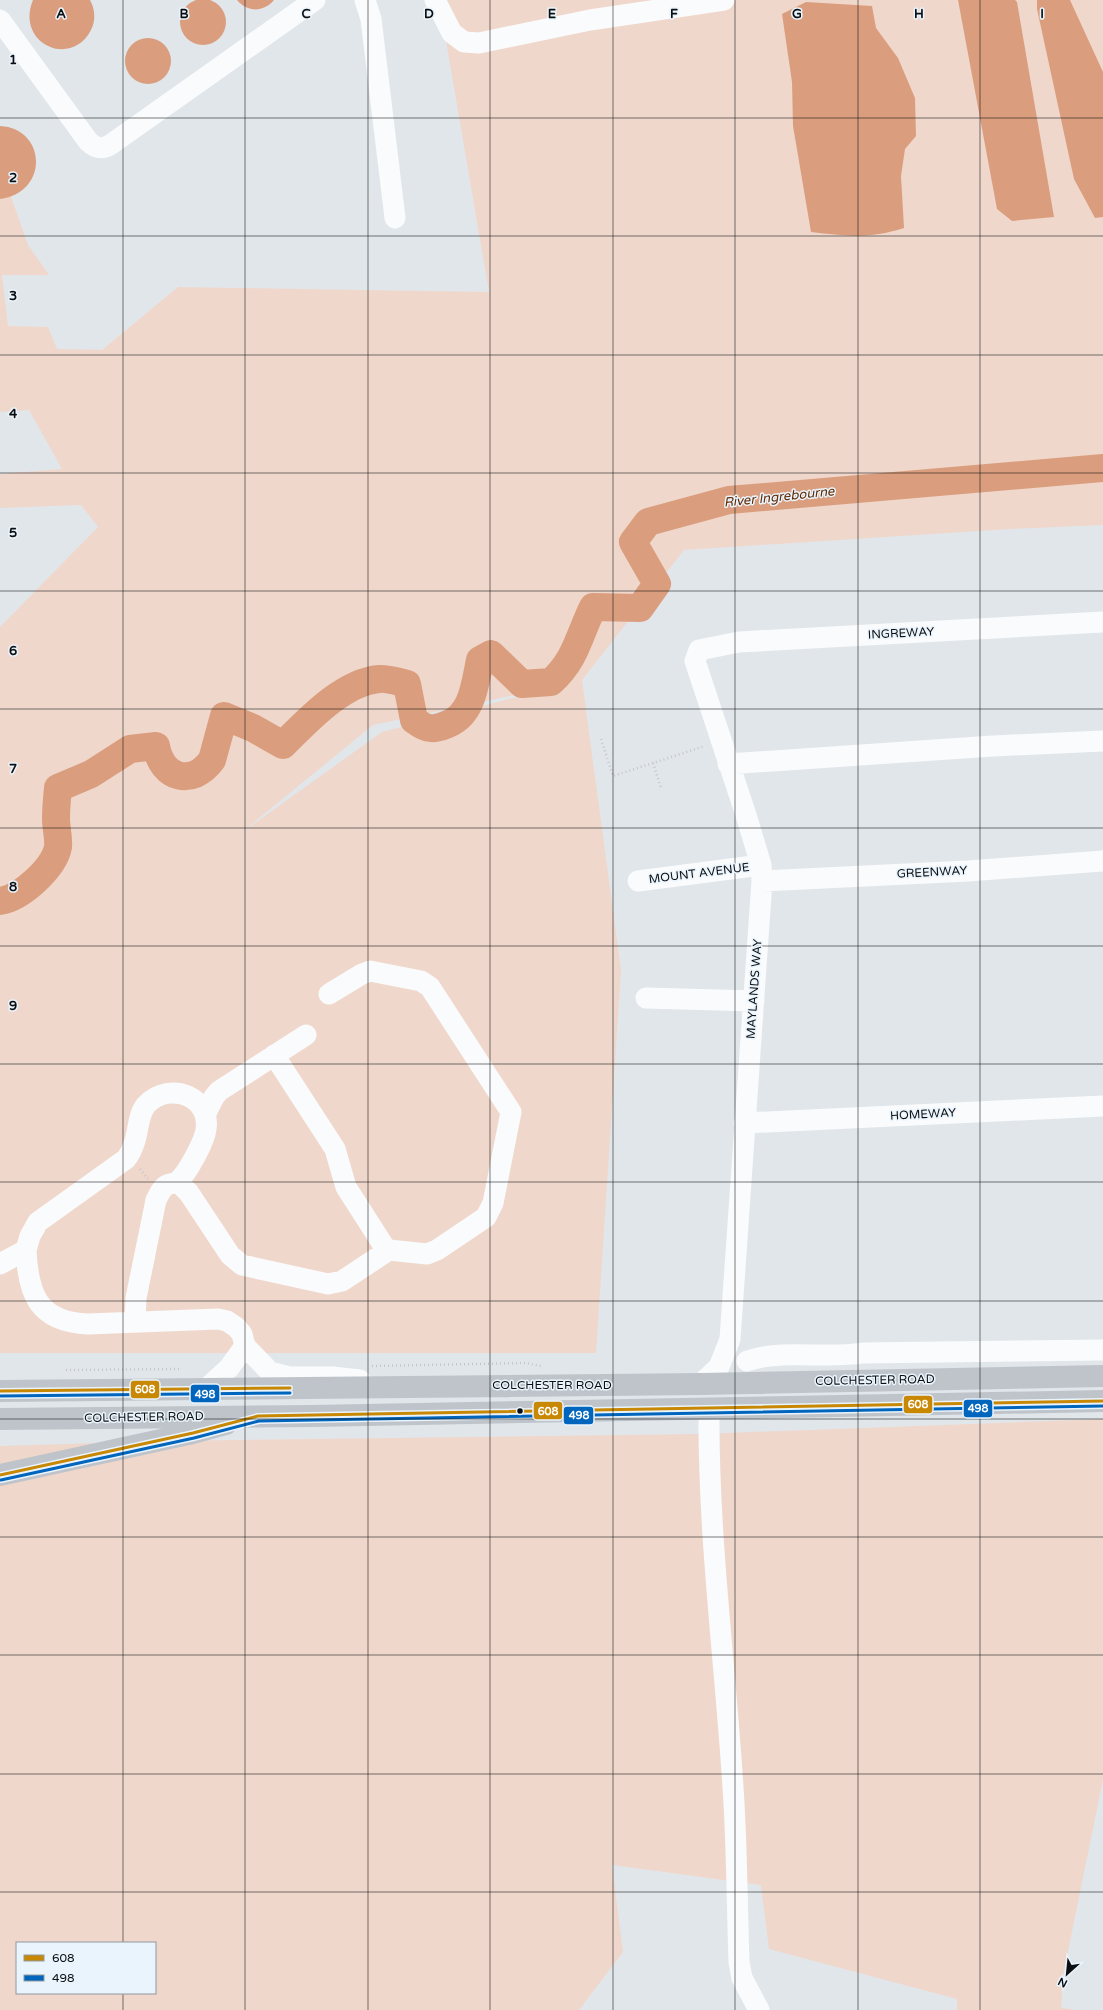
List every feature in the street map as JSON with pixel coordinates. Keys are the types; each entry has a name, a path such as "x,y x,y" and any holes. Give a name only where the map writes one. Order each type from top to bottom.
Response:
{"highway":[{"name":"COLCHESTER ROAD","path":"0,1391 401,1386 707,1378 783,1382 1103,1376"},
{"name":"COLCHESTER ROAD","path":"0,1419 312,1416 1103,1401"},
{"path":"0,1475 193,1433 258,1416"}],"street":[{"path":"0,20 88,141 94,147 102,149 110,145 315,0"},
{"path":"365,0 371,19 395,218"},
{"path":"435,0 452,33 464,42 479,43 590,20 724,0"},
{"name":"INGREWAY","path":"699,650 739,642 1103,622"},
{"name":"MAYLANDS WAY","path":"699,650 695,661 761,873 754,1001 744,1123 730,1339 721,1362 707,1378"},
{"path":"728,764 993,746 1103,741"},
{"name":"GREENWAY","path":"761,873 968,871 1103,861"},
{"name":"MOUNT AVENUE","path":"638,881 761,873"},
{"path":"178,1182 189,1193 235,1261 249,1268 328,1284 335,1284 387,1251 396,1249 418,1254 427,1254 437,1250 486,1217 493,1203 511,1112 427,983 370,971 362,974 329,994"},
{"path":"646,998 754,1001"},
{"path":"206,1113 214,1097 219,1091 306,1035"},
{"path":"274,1055 335,1149 346,1187 387,1251"},
{"path":"135,1322 136,1298 156,1200 166,1185 178,1182 192,1161 203,1140 208,1123 206,1113 197,1101 180,1093 169,1092 156,1097 146,1106 140,1118 133,1146 126,1159 38,1222 30,1236 26,1250 27,1275 32,1291 40,1305 52,1316 73,1323 135,1322 223,1320 236,1327 242,1334 245,1346 270,1372 278,1375 289,1377 332,1377 401,1386"},
{"name":"HOMEWAY","path":"744,1123 1103,1106"},
{"path":"0,1264 26,1250"},
{"path":"730,1339 735,1350 745,1360 783,1382"},
{"path":"206,1389 229,1368 245,1346"},
{"name":"COLCHESTER ROAD","path":"707,1378 745,1360 761,1356 843,1356 863,1353 1103,1350"},
{"path":"708,1409 709,1460 716,1581 733,1788 739,1962 742,1978 759,2010"}],"path":[{"path":"601,740 613,776 720,741"},
{"path":"654,763 661,788"},
{"path":"126,1159 138,1166 159,1194"}],"shaded area":[{"path":"208,-1 212,0 222,9 225,13 225,31 216,41 208,45 198,45 190,41 181,31 180,17 184,9 194,0"},
{"path":"33,0 90,0 94,15 94,22 91,30 82,42 71,48 59,49 48,46 38,39 32,28 30,15"},
{"path":"237,0 274,0 270,4 260,9 250,9 245,7"},
{"path":"439,0 1103,0 1103,525 1010,529 684,550 582,680 621,970 596,1353 0,1353 0,627 98,527 81,505 0,508 0,474 62,469 29,410 0,412 0,174 9,191 28,245 49,275 2,275 8,326 48,327 57,349 102,350 178,287 489,292","holes":["567,684 382,732 241,833 373,725"]},
{"path":"958,0 1015,0 1017,2 1054,217 1012,221 997,209"},
{"path":"1037,0 1070,0 1103,72 1103,217 1095,218 1074,179 1037,9"},
{"path":"806,2 872,6 876,28 898,58 915,98 916,136 905,149 901,176 904,228 880,234 858,236 811,232 793,126 792,82 782,14"},
{"path":"143,38 153,38 161,42 167,48 171,56 171,66 167,74 161,80 153,84 143,84 135,80 129,74 125,66 125,56 129,48 135,42"},
{"path":"0,126 15,129 26,137 33,148 36,161 34,173 28,185 16,194 0,199"},
{"path":"1103,1419 1103,1779 1063,1976 1061,2008 1077,2010 957,2010 957,1999 769,1949 761,1885 612,1865 623,1952 579,2010 0,2010 0,1446 165,1441 699,1434"}],"waterway":[{"name":"River Ingrebourne","path":"0,901 8,899 27,888 43,873 55,855 58,847 56,819 58,788 91,774 130,749 156,746 159,757 164,766 171,772 179,776 196,774 204,769 212,760 224,716 253,728 283,745 314,714 339,695 352,687 379,679 407,684 414,720 428,728 440,727 448,724 463,713 472,697 480,660 491,654 522,684 551,682 572,656 593,607 640,608 657,584 633,542 648,522 729,500 1103,468"}],"transit line":[{"name":"608","path":"0,1391 290,1388"},
{"name":"498","path":"0,1396 290,1393"},
{"name":"608","path":"0,1475 193,1433 258,1416 1103,1401"},
{"name":"498","path":"1,1480 194,1438 259,1421 1103,1406"}]}
